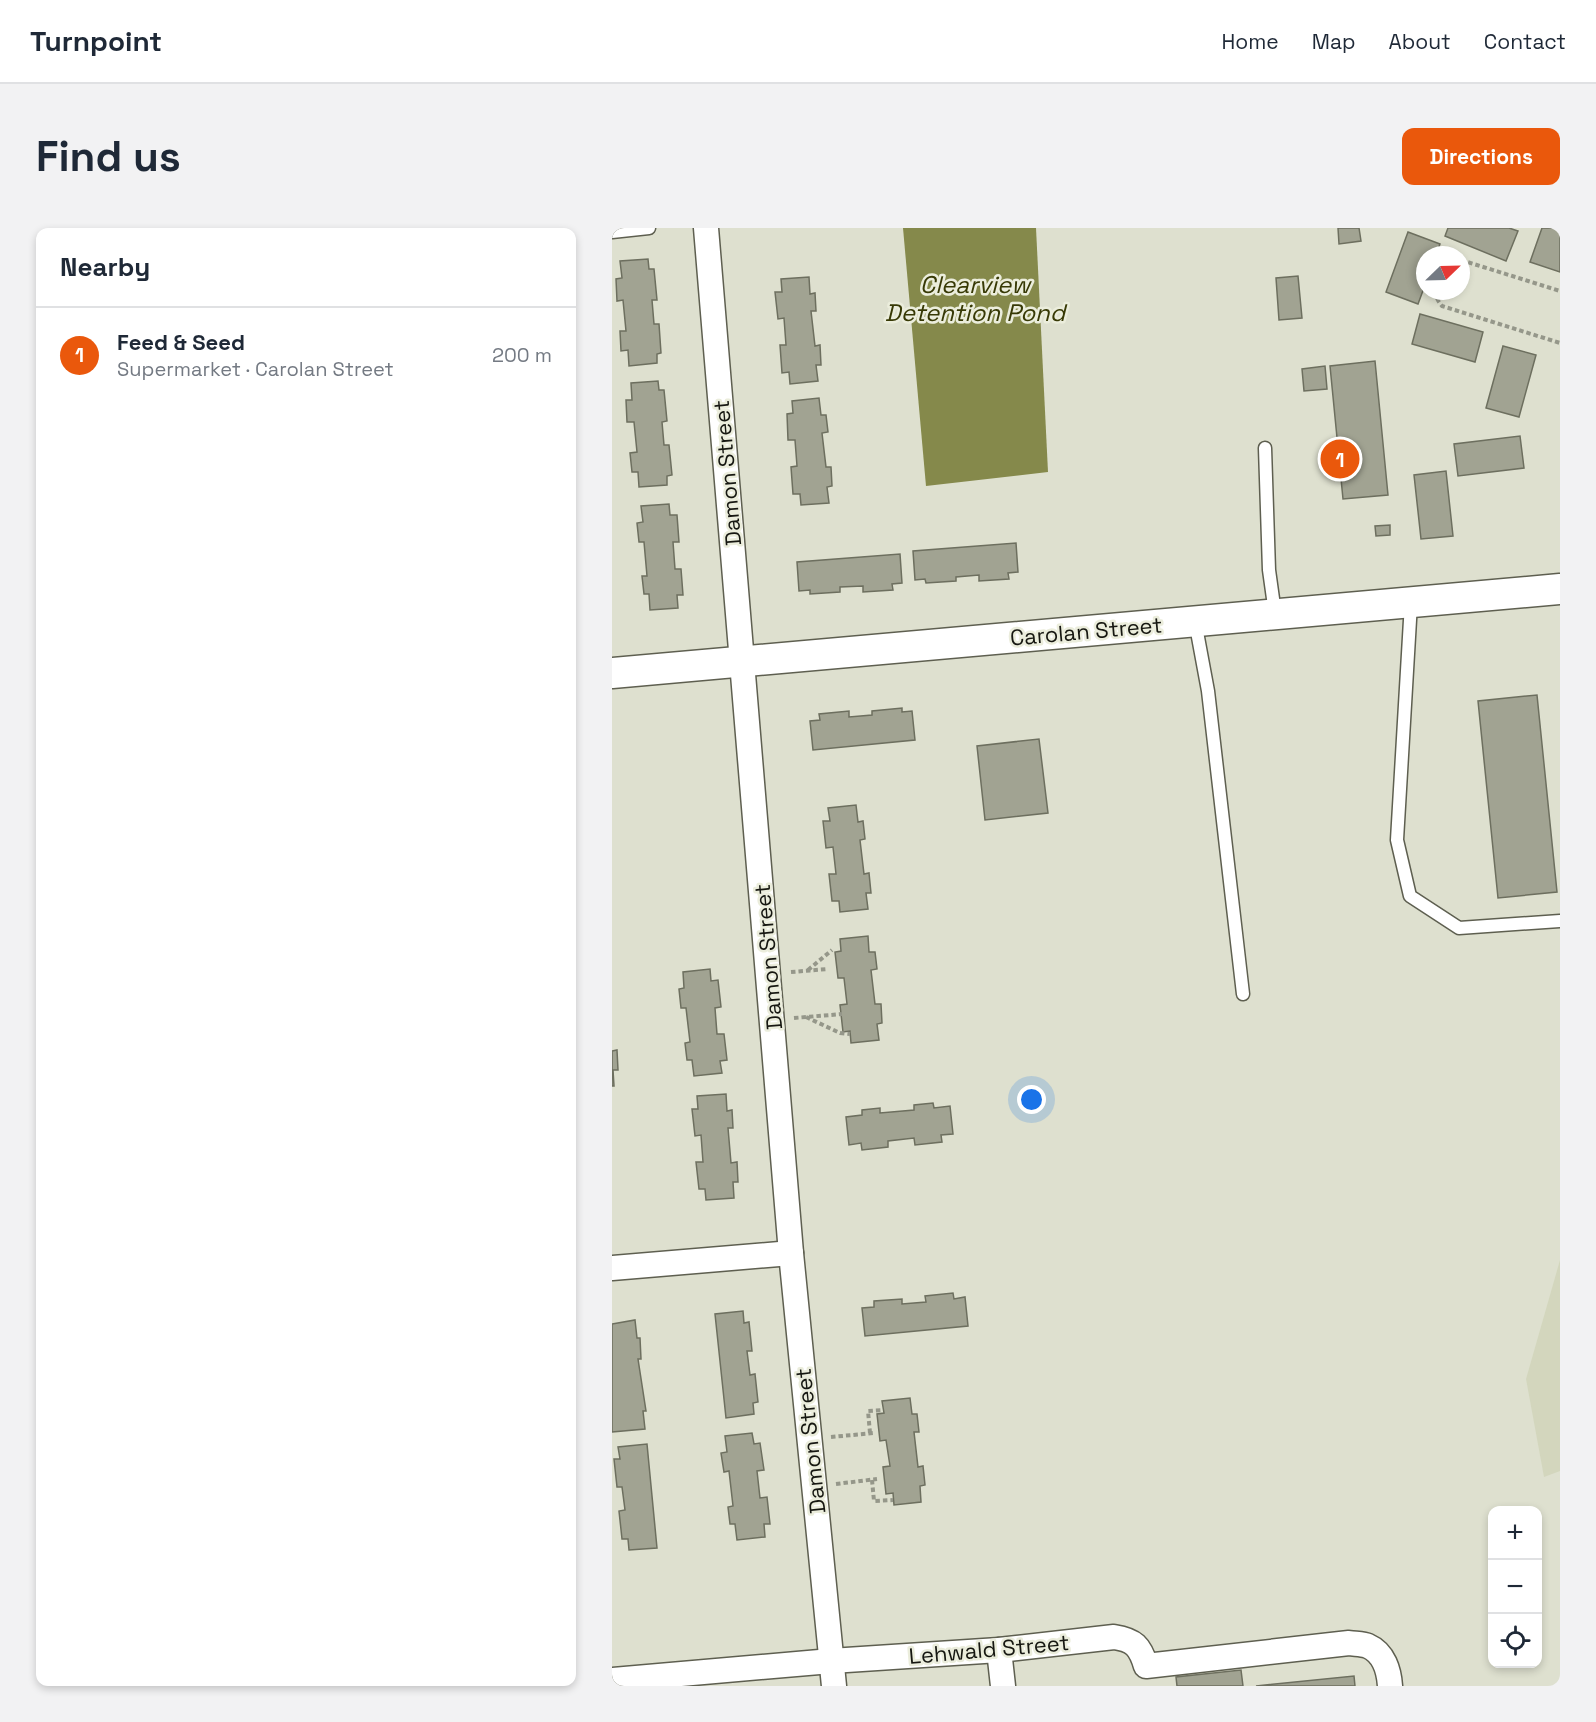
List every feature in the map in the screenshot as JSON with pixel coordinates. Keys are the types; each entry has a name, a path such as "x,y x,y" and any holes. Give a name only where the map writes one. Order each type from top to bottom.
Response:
{"street":[{"name":"Damon Street","path":"706,228 744,661 791,1253 834,1686"},
{"name":"Carolan Street","path":"612,673 1560,589"},
{"path":"612,1268 791,1253"},
{"name":"Lehwald Street","path":"612,1680 699,1680 831,1661 999,1650 1114,1637 1129,1639 1142,1652 1147,1676 1349,1643 1368,1645 1380,1655 1389,1672 1390,1686"},
{"path":"999,1650 1003,1686"}],"lane":[{"path":"612,232 649,228"},
{"path":"1265,448 1269,570 1275,614"},
{"path":"1411,602 1397,840 1410,896 1459,928 1560,921"},
{"path":"1195,621 1209,690 1243,994"}],"path":[{"path":"1470,263 1560,291"},
{"path":"1437,300 1442,306 1560,343"},
{"path":"807,971 832,950"},
{"path":"769,975 828,969"},
{"path":"773,1020 842,1014"},
{"path":"806,1017 840,1033 850,1034"},
{"path":"810,1439 872,1433 868,1411 883,1410"},
{"path":"814,1486 875,1479 874,1501 893,1500"}],"shaded area":[{"path":"1560,1260 1560,1471 1544,1477 1526,1379"}],"water":[{"name":"Clearview Detention Pond","path":"903,228 1036,228 1048,472 926,486"}],"building":[{"path":"1338,228 1359,228 1361,241 1339,244"},
{"path":"1448,228 1509,228 1518,231 1506,261 1445,236"},
{"path":"1542,228 1560,228 1560,272 1530,262"},
{"path":"1408,232 1440,244 1439,246 1416,246 1416,300 1419,300 1418,304 1386,292"},
{"path":"648,259 649,269 654,269 657,300 652,300 654,324 659,324 661,353 657,354 657,363 629,366 628,350 621,351 620,331 626,331 623,300 617,301 616,279 622,278 620,261"},
{"path":"1298,276 1302,318 1279,320 1276,278"},
{"path":"809,277 810,294 815,293 816,311 811,311 815,346 820,345 821,365 816,365 818,381 790,384 789,372 782,373 780,345 786,345 784,318 778,319 775,292 782,292 781,279"},
{"path":"1420,314 1483,332 1475,362 1412,344"},
{"path":"1503,346 1536,355 1519,417 1486,408"},
{"path":"1375,361 1388,495 1343,499 1330,366"},
{"path":"1325,366 1327,389 1304,391 1302,369"},
{"path":"658,381 659,390 664,390 667,421 662,422 664,445 669,445 672,475 667,476 667,485 639,487 638,472 632,472 630,453 637,452 634,422 627,422 626,400 632,400 631,383"},
{"path":"819,398 821,415 826,415 828,432 822,433 826,467 831,467 832,486 827,487 829,503 801,505 800,494 793,494 791,467 797,466 795,440 788,440 787,414 793,413 792,401"},
{"path":"1520,436 1524,468 1458,476 1454,444"},
{"path":"1446,471 1453,536 1421,539 1414,475"},
{"path":"669,504 670,515 677,515 679,542 673,542 675,569 681,569 683,595 677,595 678,608 650,610 649,594 644,594 642,576 647,576 644,542 639,542 637,523 643,522 641,506"},
{"path":"1390,525 1390,535 1376,536 1375,526"},
{"path":"1016,543 1018,572 1008,573 1009,579 979,581 979,575 956,577 956,581 926,583 925,579 915,580 913,551"},
{"path":"900,554 902,583 892,584 893,590 863,592 863,586 840,587 840,592 810,594 810,590 799,591 797,562"},
{"path":"1537,695 1557,892 1498,898 1478,701"},
{"path":"902,708 902,712 912,711 915,740 813,750 810,721 820,720 819,714 849,711 849,717 872,715 872,711"},
{"path":"1039,739 1048,813 985,820 977,746"},
{"path":"856,805 858,822 863,821 865,839 860,840 864,874 869,873 871,893 866,893 868,909 840,912 839,901 832,901 829,874 836,874 833,847 826,848 823,821 830,821 828,808"},
{"path":"868,936 869,952 875,952 877,969 871,970 875,1004 881,1004 882,1023 877,1024 879,1040 851,1043 850,1031 843,1032 840,1005 847,1004 844,978 838,978 835,952 841,951 840,939"},
{"path":"710,969 711,981 718,980 721,1007 715,1008 717,1034 724,1034 727,1060 720,1061 722,1073 694,1076 692,1060 687,1060 685,1043 690,1042 686,1008 681,1008 679,989 684,988 683,972"},
{"path":"617,1050 618,1070 613,1070 614,1086 612,1086 612,1051"},
{"path":"726,1094 727,1111 732,1110 733,1128 728,1128 731,1163 737,1162 738,1182 733,1182 734,1198 706,1200 705,1189 699,1189 696,1162 703,1162 701,1135 695,1136 692,1109 698,1109 697,1096"},
{"path":"933,1103 934,1108 950,1106 953,1134 941,1135 942,1142 915,1145 914,1138 888,1141 888,1147 862,1150 861,1143 849,1145 846,1117 862,1115 862,1110 880,1108 880,1113 914,1110 914,1105"},
{"path":"953,1293 954,1299 965,1297 968,1326 865,1336 862,1308 874,1307 874,1301 902,1299 902,1304 926,1302 925,1296"},
{"path":"743,1311 744,1323 749,1322 752,1351 747,1351 750,1375 755,1374 758,1402 753,1403 754,1414 726,1418 715,1314"},
{"path":"635,1320 637,1338 640,1338 641,1359 638,1359 646,1411 643,1411 645,1429 612,1432 612,1324"},
{"path":"910,1398 912,1414 917,1414 919,1432 914,1432 918,1467 923,1466 925,1485 920,1486 921,1502 894,1505 893,1493 886,1494 883,1467 890,1466 886,1440 880,1441 877,1414 884,1413 882,1401"},
{"path":"752,1433 754,1444 760,1443 764,1470 757,1471 760,1498 767,1497 770,1524 764,1524 765,1537 737,1540 735,1524 730,1524 728,1507 733,1506 729,1471 724,1472 721,1453 727,1452 725,1436"},
{"path":"647,1444 657,1548 629,1550 628,1539 622,1539 619,1511 625,1510 622,1487 617,1487 614,1459 620,1459 618,1447"},
{"path":"1241,1670 1243,1686 1177,1686 1176,1677"},
{"path":"1354,1676 1355,1686 1256,1686"}],"place":[{"name":"Feed & Seed","path":"1340,459"}]}
